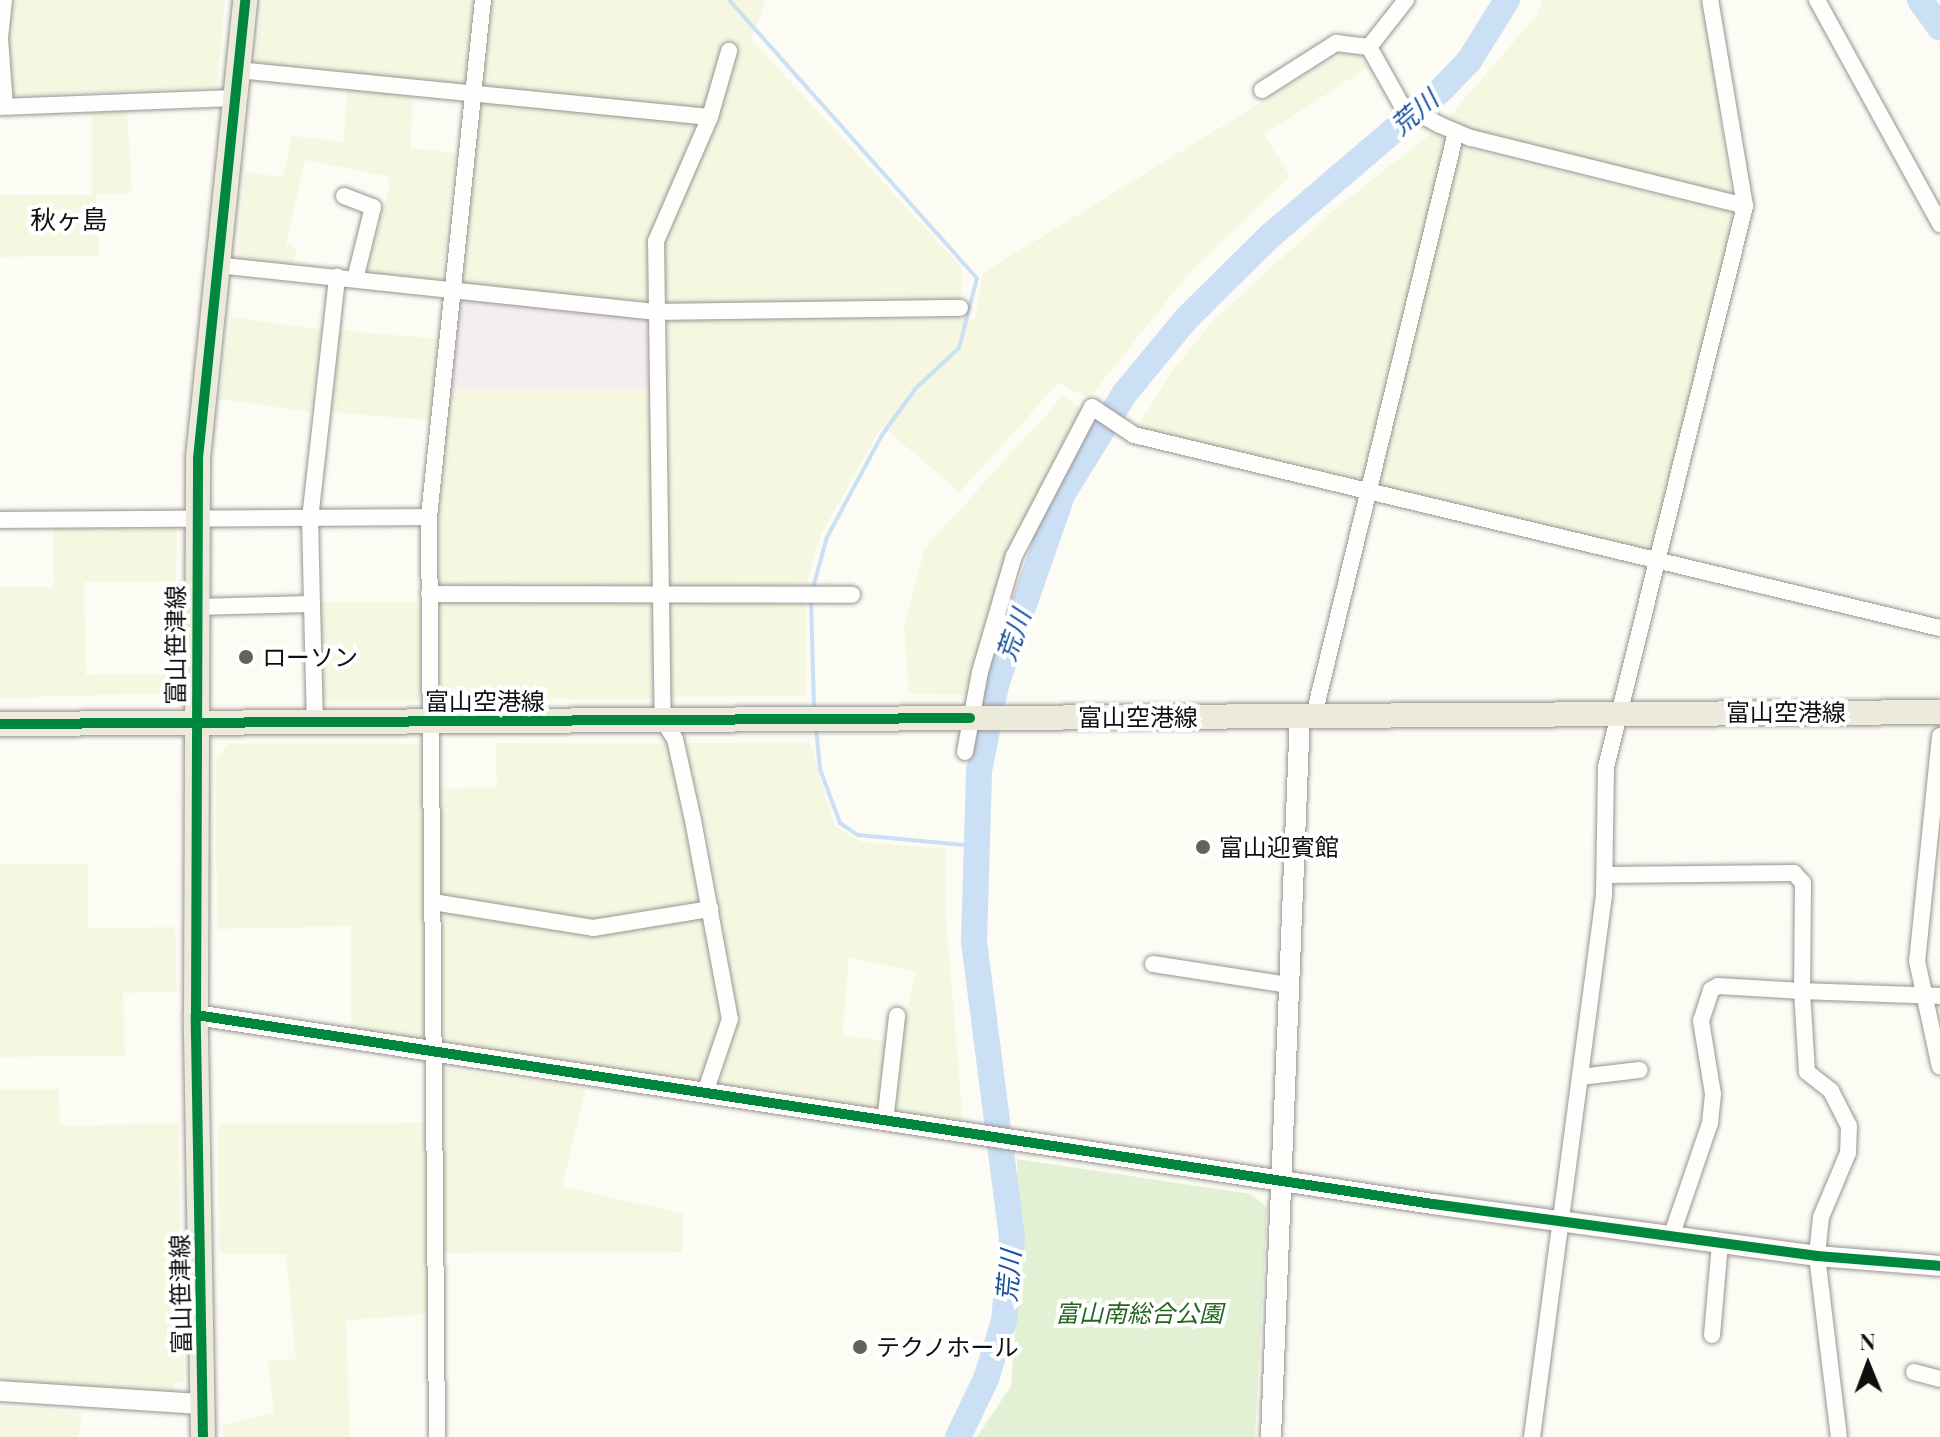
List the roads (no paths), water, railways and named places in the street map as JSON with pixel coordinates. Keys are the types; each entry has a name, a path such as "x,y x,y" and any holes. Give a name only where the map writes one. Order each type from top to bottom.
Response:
{"main road":[{"name":"富山笹津線","path":"203,1437 196,1015 196,520 216,265 245,0"},
{"name":"富山空港線","path":"0,724 1940,712"}],"street":[{"path":"4,0 0,38 2,106 234,98"},
{"path":"437,1437 429,517 483,0"},
{"path":"1369,47 1406,0"},
{"path":"1532,1437 1605,875 1606,767 1745,206 1710,0"},
{"path":"1817,0 1940,224"},
{"path":"1262,90 1336,43 1369,47"},
{"path":"1369,47 1401,104 1456,132 1745,206"},
{"path":"705,1093 730,1019 675,739 663,720 656,241 710,117 729,51"},
{"path":"238,70 710,117"},
{"path":"1271,1437 1289,985 1307,716 1369,491 1456,132"},
{"path":"344,196 373,207 355,279"},
{"path":"216,265 659,312 960,308"},
{"path":"315,723 310,519 337,277"},
{"path":"965,752 970,718 1014,556 1092,407 1134,435 1940,628"},
{"path":"0,520 429,517"},
{"path":"429,594 852,595"},
{"path":"195,607 312,604"},
{"path":"1940,736 1917,961 1933,996 1940,1067"},
{"path":"1605,875 1794,873 1803,883 1802,991 1807,1072 1831,1091 1849,1126 1848,1153 1821,1217 1817,1256 1839,1437"},
{"path":"433,902 593,928 710,909"},
{"path":"1153,964 1289,985"},
{"path":"1671,1237 1710,1123 1713,1094 1701,1021 1711,990 1718,986 1933,996"},
{"path":"196,1015 885,1122 1561,1222 1817,1256 1940,1266"},
{"path":"885,1122 897,1016"},
{"path":"1580,1077 1640,1070"},
{"path":"1712,1335 1720,1243"},
{"path":"1914,1372 1940,1379"},
{"path":"0,1391 202,1404"}],"waterway":[{"path":"729,0 977,278 959,348 916,388 882,435 827,537 812,591"},
{"name":"荒川","path":"958,1437 986,1379 1004,1321 1012,1238 974,942 979,771 996,685 1062,495 1125,393 1186,319 1270,236 1440,91 1469,61 1507,0"},
{"path":"1920,0 1940,28"},
{"path":"811,600 814,710"},
{"path":"816,727 820,769 840,823 858,835 974,846"}],"place":[{"name":"ローソン","path":"246,657"},
{"name":"富山迎賓館","path":"1203,847"},
{"name":"テクノホール","path":"860,1347"}],"district":[{"name":"秋ヶ島","path":"69,219"}],"park label":[{"name":"富山南総合公園","path":"1139,1313"}]}
